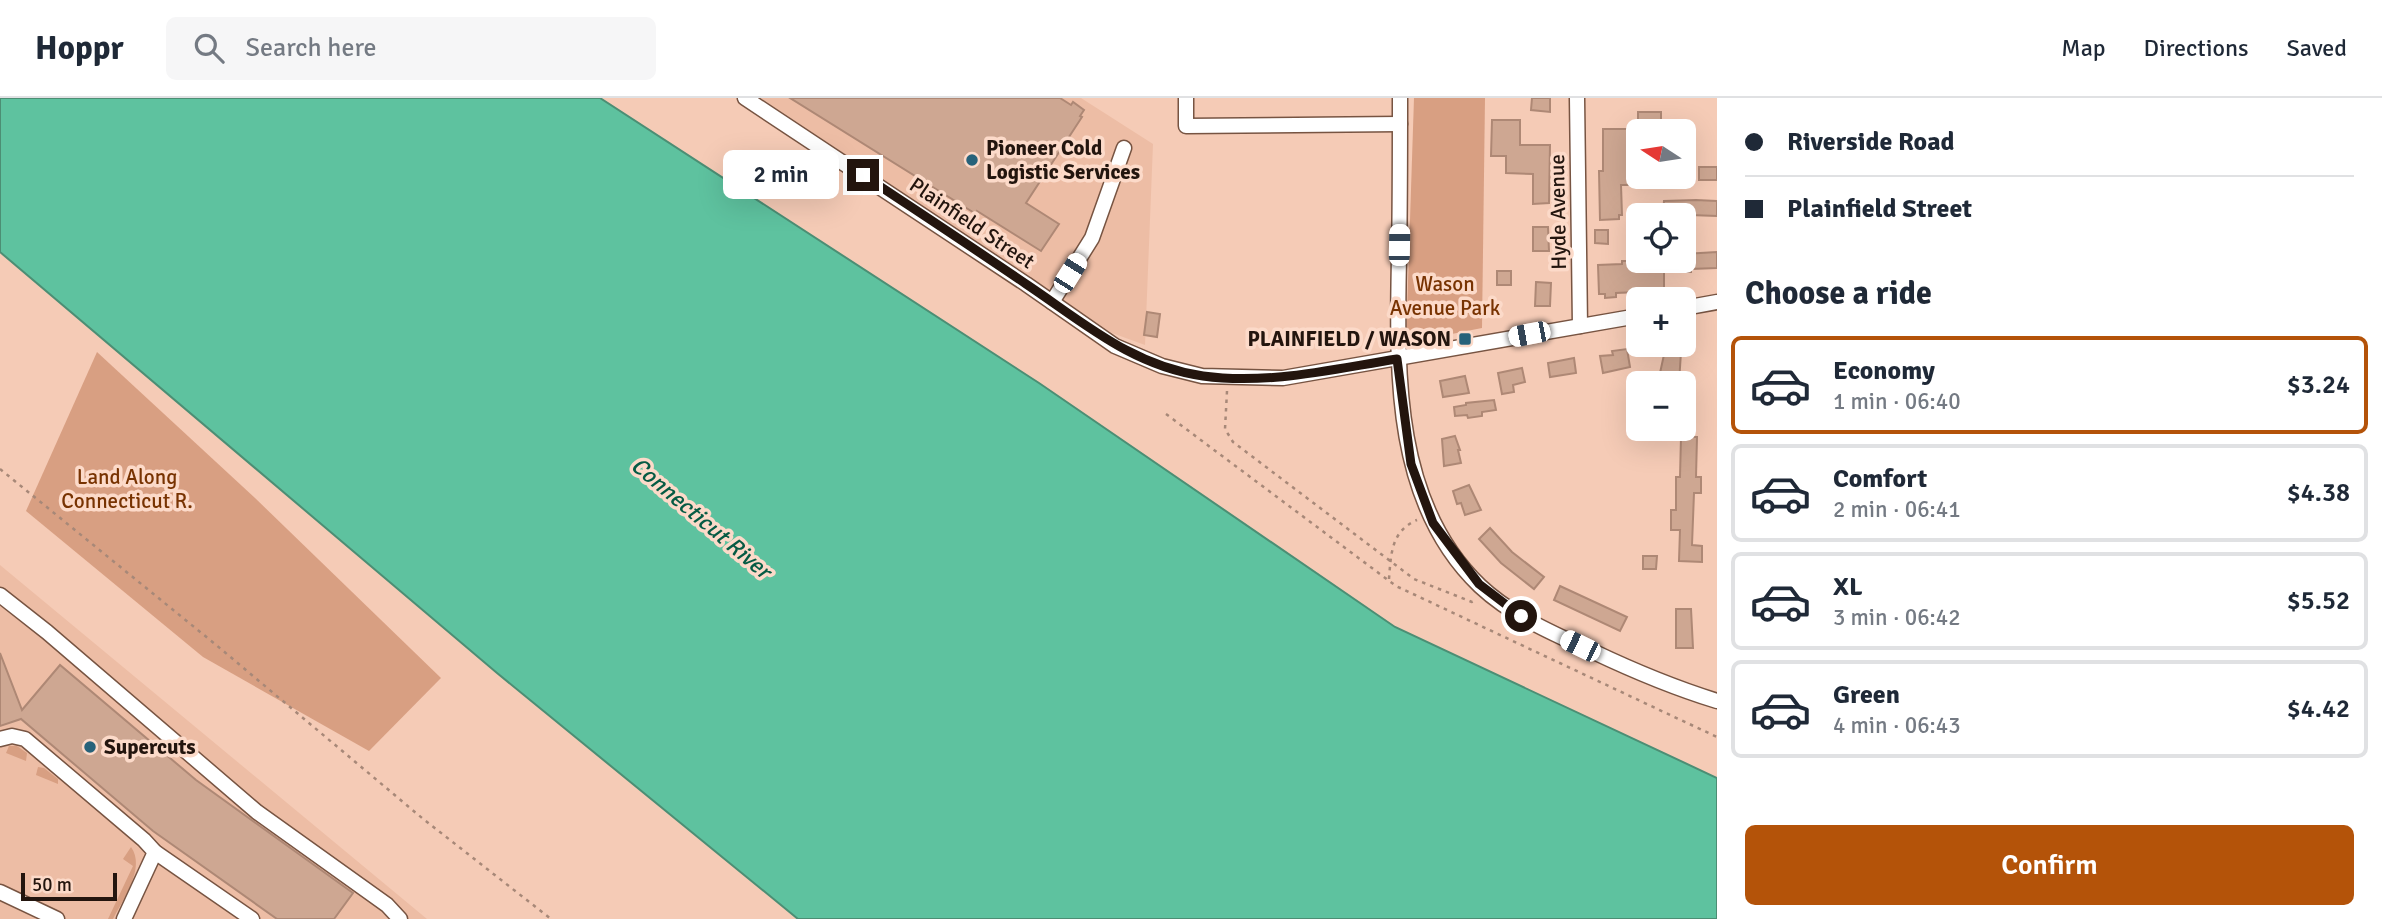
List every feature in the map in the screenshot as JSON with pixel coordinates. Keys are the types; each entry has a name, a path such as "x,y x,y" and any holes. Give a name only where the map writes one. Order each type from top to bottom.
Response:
{"street":[{"name":"Plainfield Street","path":"745,98 1115,346 1162,366 1202,376 1283,378 1626,318"},
{"path":"1186,98 1186,126 1400,124"},
{"path":"1399,98 1397,359 1411,464 1430,515 1455,555 1479,584 1521,616 1580,646 1675,687 1717,701"},
{"name":"Hyde Avenue","path":"1577,98 1580,326"},
{"path":"1052,302 1092,238 1124,148"},
{"path":"1696,306 1717,302"},
{"path":"0,595 58,641 257,812 387,905 400,919"},
{"path":"0,739 12,736 25,739 144,839 155,852 252,919"},
{"path":"124,919 155,852"},
{"path":"0,892 57,919"}],"path":[{"path":"1228,377 1225,429 1233,442 1414,579 1472,602 1492,596"},
{"path":"1166,414 1404,590 1717,737"},
{"path":"0,470 215,644 422,818 551,919"},
{"path":"1389,581 1395,540 1405,525 1430,515"}],"shaded area":[{"name":"Pioneer Cold Logistic Services","path":"761,98 1081,98 1153,144 1145,345 1112,333"},
{"path":"0,565 427,919 0,919"}],"green space":[{"name":"Wason Avenue Park","path":"1414,98 1485,98 1482,328 1406,343"},
{"name":"Land Along Connecticut R.","path":"97,352 255,498 441,678 369,751 203,657 26,511"},
{"path":"9,746 17,746 27,753 26,761 6,753"},
{"path":"38,767 44,768 58,779 58,784 36,775"},
{"path":"131,847 135,855 135,874 113,919 108,919 133,866 123,859"}],"water":[{"name":"Connecticut River","path":"0,98 600,98 1039,383 1395,627 1717,778 1717,919 798,919 497,673 0,252"}],"building":[{"name":"Pioneer Cold Logistic Services","path":"790,98 1060,98 1071,105 1073,102 1084,110 1080,116 1082,117 1026,203 1059,224 1041,251 977,211 976,214"},
{"path":"1532,98 1550,98 1550,112 1531,110"},
{"path":"1638,112 1661,112 1661,119 1638,119"},
{"path":"1492,120 1520,120 1520,145 1550,145 1549,203 1533,204 1533,174 1506,173 1506,156 1491,156"},
{"path":"1603,129 1626,129 1626,185 1621,185 1622,215 1619,215 1619,219 1600,220 1599,171 1603,171"},
{"path":"1699,167 1717,167 1717,180 1699,180"},
{"path":"1664,201 1717,201 1717,216 1696,215 1696,203"},
{"path":"1533,227 1548,227 1549,251 1533,251"},
{"path":"1595,230 1608,230 1608,244 1595,243"},
{"path":"1717,252 1717,268 1696,269 1696,253"},
{"path":"1622,261 1626,261 1626,273 1664,273 1664,287 1626,287 1626,293 1605,298 1605,294 1599,294 1598,265 1622,264"},
{"path":"1497,271 1511,271 1511,285 1497,285"},
{"path":"1536,282 1551,283 1550,306 1535,306"},
{"path":"1147,312 1160,314 1157,337 1144,335"},
{"path":"1626,349 1630,367 1603,373 1600,356 1613,355 1612,351"},
{"path":"1663,357 1681,357 1680,371 1660,371"},
{"path":"1574,358 1576,373 1550,377 1548,363"},
{"path":"1522,368 1525,382 1513,385 1514,392 1502,394 1498,373"},
{"path":"1465,376 1469,393 1443,397 1440,381"},
{"path":"1494,400 1496,410 1482,412 1482,416 1455,416 1454,407"},
{"path":"1455,436 1461,463 1444,466 1442,439"},
{"path":"1697,437 1696,477 1701,477 1701,493 1694,493 1692,545 1702,546 1702,562 1679,561 1680,530 1671,530 1671,510 1676,510 1676,477 1680,477 1681,441 1696,441"},
{"path":"1469,485 1481,510 1465,515 1461,503 1457,504 1453,491"},
{"path":"1490,528 1512,552 1544,577 1534,589 1501,563 1479,539"},
{"path":"1643,556 1657,556 1656,569 1643,569"},
{"path":"1560,586 1627,617 1620,631 1554,600"},
{"path":"1676,609 1691,609 1693,648 1676,648"},
{"path":"0,653 22,710 60,665 196,780 353,893 334,919 277,919 153,831 21,719 0,726"}],"place":[{"name":"Pioneer Cold Logistic Services","path":"972,160"},
{"name":"PLAINFIELD / WASON","path":"1465,339"},
{"name":"Supercuts","path":"90,747"}],"route":[{"path":"863,175 1115,346 1162,366 1202,376 1283,378 1397,359 1411,464 1433,523 1479,584 1521,616"}]}
